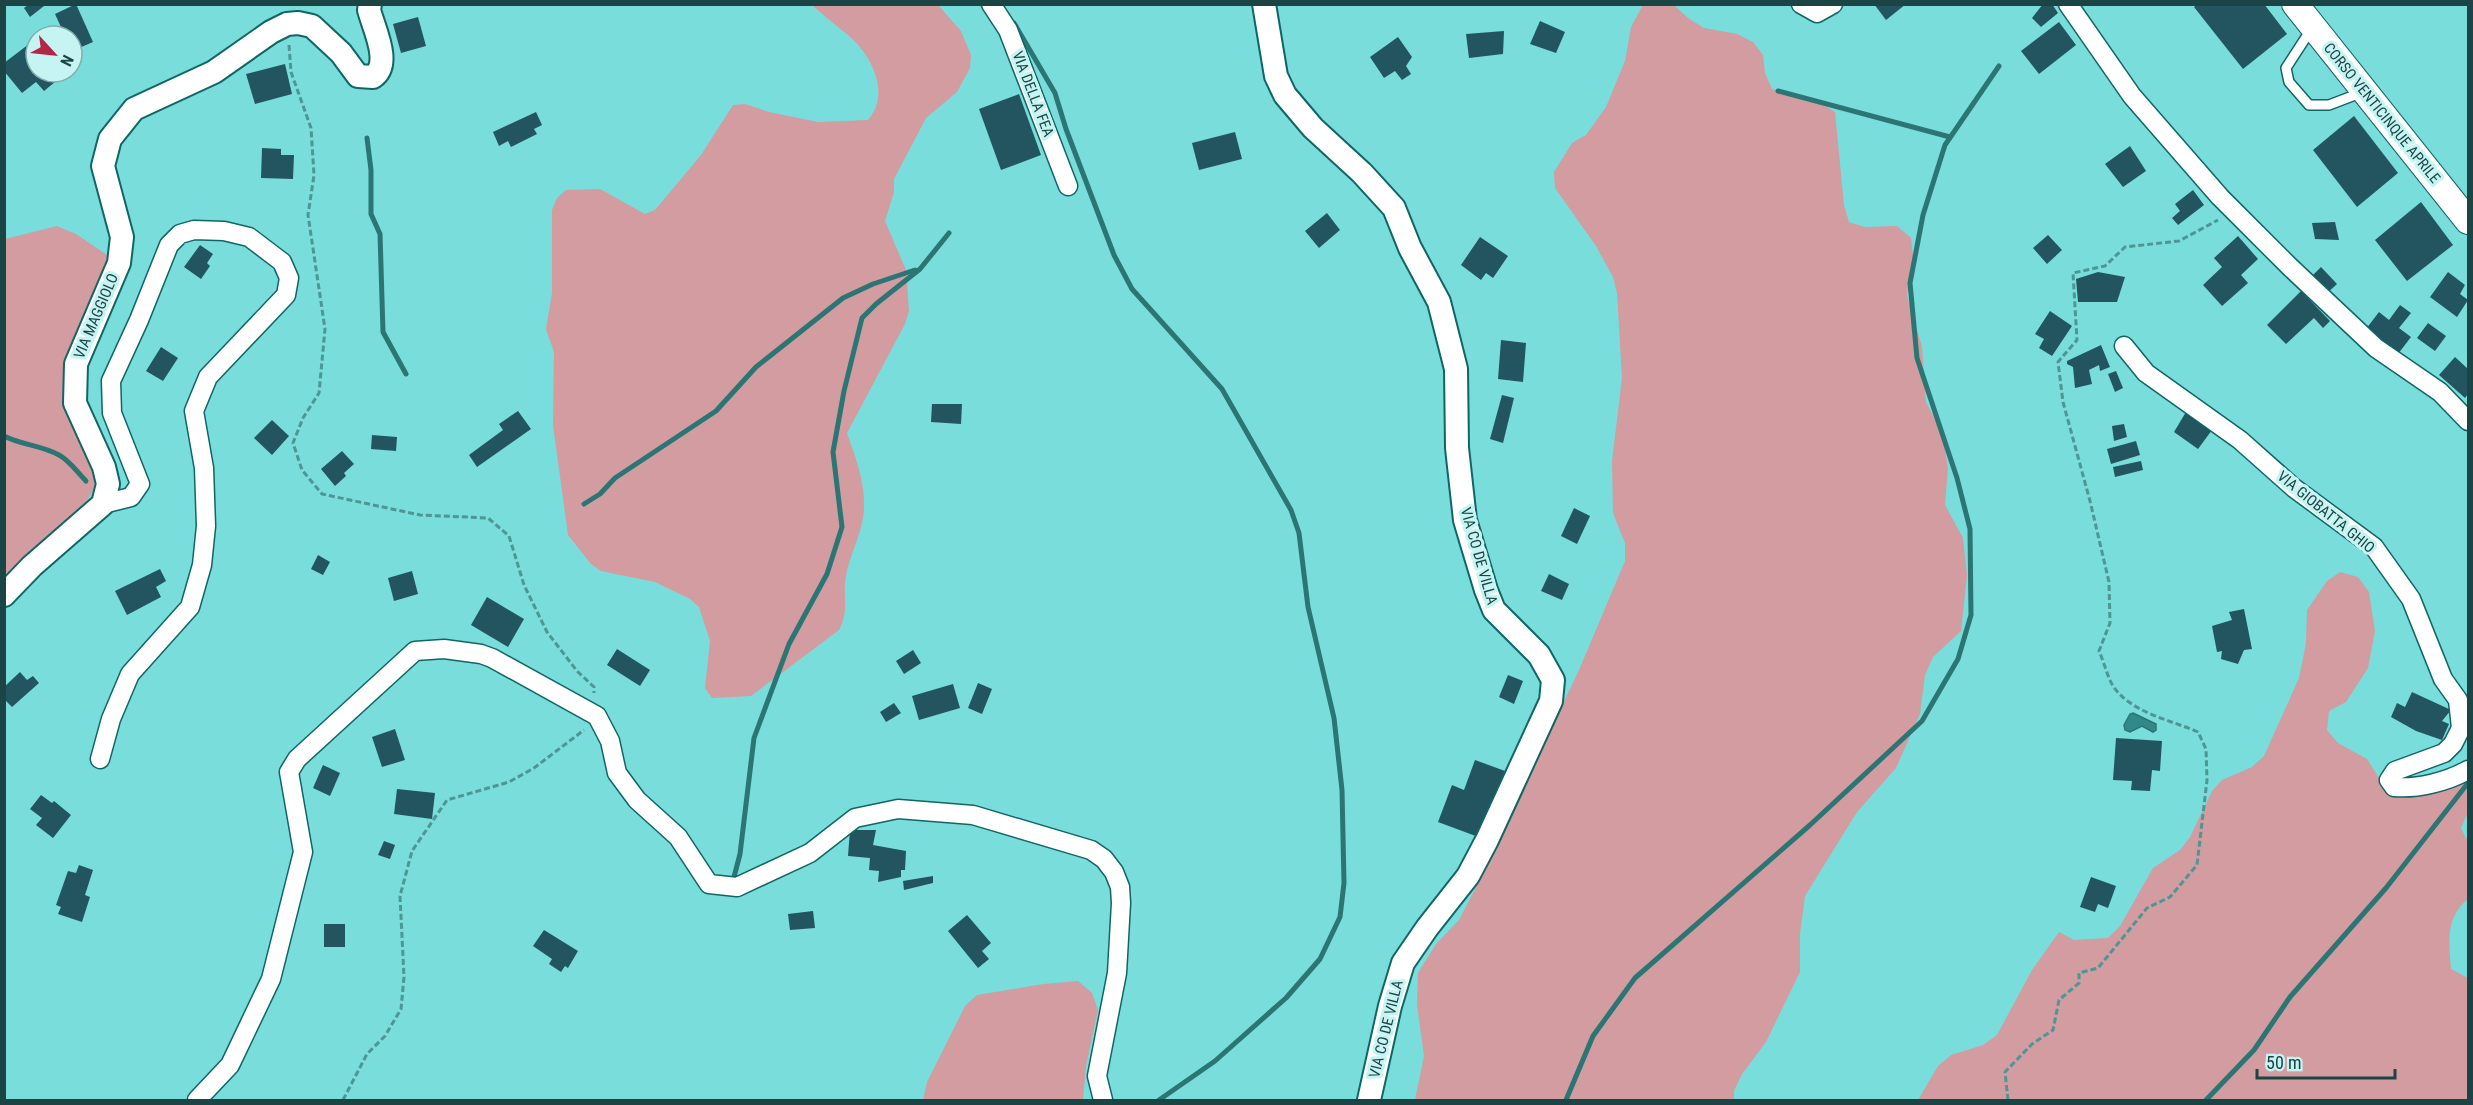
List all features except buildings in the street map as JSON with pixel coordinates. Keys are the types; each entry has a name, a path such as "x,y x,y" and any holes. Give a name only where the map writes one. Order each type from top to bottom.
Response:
{"main road":[{"name":"CORSO VENTICINQUE APRILE","path":"2303,11 2469,221"}],"street":[{"path":"287,24 298,23 312,26 341,53 358,76 373,78 381,70 382,60 369,10 370,4"},
{"name":"VIA DELLA FEA","path":"991,4 1008,30 1068,186"},
{"name":"VIA CO DE VILLA","path":"1264,4 1276,76 1285,95 1313,128 1362,172 1394,208 1410,248 1439,302 1456,369 1457,448 1466,520 1486,590 1494,610 1539,655 1553,680 1551,701 1468,876 1403,963 1390,1006 1369,1101"},
{"path":"1801,4 1817,13 1833,4"},
{"path":"2068,4 2132,96 2234,211 2376,348 2440,392 2469,421"},
{"name":"VIA MAGGIOLO","path":"103,504 108,484 104,467 75,403 75,393 76,364 119,263 122,237 103,166 110,139 134,109 214,72 271,32 287,24"},
{"path":"4,595 39,559 103,504 131,497 140,484 112,413 111,381 139,320 169,245 180,234 194,230 224,231 249,237 282,262 289,278 286,296 208,377 204,385 194,411 204,468 206,526 202,565 190,607 130,674 111,719 100,759"},
{"name":"VIA GIOBATTA GHIO","path":"2124,346 2146,373 2241,440 2294,488 2374,548 2411,599 2443,679 2458,700 2461,728 2453,744 2444,753 2395,771 2389,780 2394,787 2411,789 2458,776 2469,770"},
{"path":"197,1101 230,1065 271,979 303,852 289,772 297,759 415,651 444,649 481,654 592,723 610,741 617,773 637,800 678,837 709,884 737,887 810,853 855,818 898,809 974,815 1091,850 1104,859 1117,879 1121,903 1117,973 1097,1076 1102,1101"}],"lane":[{"path":"2303,11 2286,68 2289,82 2309,105 2329,105 2365,91"}],"path":[{"path":"287,24 291,72 311,128 314,175 308,214 325,329 319,393 303,418 293,443 302,470 322,494 420,515 488,518 509,537 524,585 547,632 577,671 594,687 592,723 534,768 509,782 447,800 412,851 400,896 404,977 402,1009 385,1036 367,1054 344,1101"},
{"path":"2008,1101 2005,1072 2032,1044 2053,1030 2059,1000 2079,983 2079,973 2098,968 2147,908 2170,897 2197,865 2207,780 2206,749 2198,732 2161,720 2127,699 2114,686 2099,651 2110,623 2109,582 2063,402 2058,362 2077,340 2073,273 2105,266 2125,247 2179,241 2234,211"}],"shaded area":[{"path":"812,5 938,5 961,31 971,55 970,68 957,92 926,118 894,179 894,192 885,221 906,270 909,311 905,324 847,433 861,477 864,511 846,576 845,609 842,623 839,630 751,696 712,698 705,688 710,641 699,607 690,599 655,582 601,571 591,564 568,535 553,425 554,352 546,329 552,293 552,210 557,198 566,190 600,189 645,214 655,210 701,155 733,105 745,104 769,112 818,122 868,120 875,110 878,99 876,75 871,64 857,43"},
{"path":"1643,5 1674,5 1704,28 1737,34 1753,42 1763,55 1765,73 1772,89 1821,103 1835,112 1844,205 1849,222 1865,227 1897,226 1911,238 1913,256 1907,295 1922,347 1926,402 1943,434 1948,468 1945,505 1963,538 1967,575 1961,631 1933,657 1925,675 1920,714 1896,768 1857,812 1805,896 1800,934 1800,972 1766,1042 1742,1074 1734,1091 1734,1100 1415,1100 1424,1056 1417,1005 1418,973 1436,944 1459,920 1475,889 1579,670 1625,561 1625,543 1613,513 1612,461 1622,378 1617,293 1613,277 1596,246 1555,188 1554,172 1572,143 1586,135 1606,107 1625,61 1631,27"},
{"path":"57,226 76,234 113,259 75,348 98,475 90,495 78,511 45,539 5,579 5,239"},
{"path":"2340,572 2358,577 2369,592 2375,631 2368,668 2346,702 2329,711 2327,730 2338,743 2367,759 2386,789 2418,790 2468,759 2468,812 2461,828 2468,842 2468,899 2455,914 2449,940 2451,969 2468,978 2468,1100 1918,1100 1938,1066 1951,1055 1983,1045 1997,1035 2032,970 2059,932 2074,940 2108,938 2120,926 2153,868 2180,850 2190,837 2212,791 2222,780 2252,767 2264,756 2299,678 2306,643 2307,610 2327,581"},
{"path":"1078,981 1092,993 1098,1010 1086,1066 1083,1100 923,1100 927,1082 965,1006 977,995"}],"water":[{"path":"2133,713 2156,724 2156,730 2153,732 2142,726 2130,732 2125,730 2124,725"}],"waterway":[{"path":"1014,23 1055,93 1066,129 1114,255 1132,289 1222,389 1291,510 1299,533 1308,607 1334,718 1342,790 1344,883 1340,917 1320,959 1286,998 1215,1061 1159,1100"},
{"path":"1566,1100 1593,1036 1635,978 1810,825 1922,721 1958,659 1971,615 1970,529 1957,478 1917,358 1910,283 1923,215 1945,145 1999,66"},
{"path":"1778,91 1950,137"},
{"path":"367,138 371,170 371,214 380,234 383,332 406,374"},
{"path":"733,881 740,854 754,738 789,644 827,574 842,527 833,452 844,391 862,318 920,269 949,233"},
{"path":"584,504 600,494 615,478 716,411 756,367 843,298 873,284 915,270"},
{"path":"4,436 63,457 86,481"},
{"path":"2206,1100 2254,1050 2290,997 2386,888 2468,783"}]}
